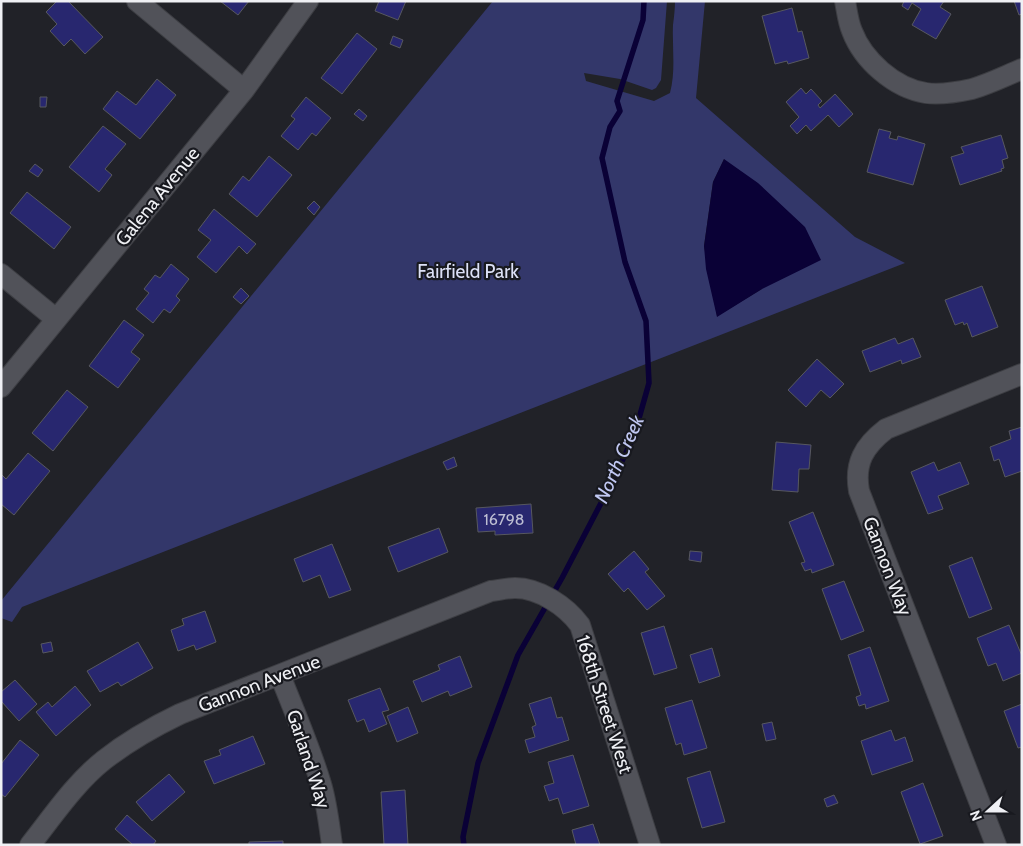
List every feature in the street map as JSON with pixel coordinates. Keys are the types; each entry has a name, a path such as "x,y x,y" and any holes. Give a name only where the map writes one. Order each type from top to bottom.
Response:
{"street":[{"path":"137,1 244,90"},
{"name":"Galena Avenue","path":"1,387 244,90 308,1"},
{"path":"845,1 852,31 864,53 880,70 901,84 926,92 949,92 972,88 1022,69"},
{"path":"1,274 56,319"},
{"name":"Gannon Way","path":"996,845 863,501 857,477 865,449 886,428 1022,374"},
{"name":"Gannon Avenue","path":"30,845 83,780 103,761 130,741 180,714 491,591 516,588 528,590"},
{"name":"168th Street West","path":"528,590 549,599 568,611 580,624 650,845"},
{"name":"Garland Way","path":"280,675 315,764 328,813 332,845"}],"green space":[{"name":"Fairfield Park","path":"493,1 667,1 661,80 656,88 652,90 620,79 584,73 586,81 654,101 670,93 672,84 675,1 705,1 696,98 855,237 905,263 22,607 12,622 1,618 1,601","holes":["724,159 762,289 717,316 704,246 713,182"]}],"shaded area":[{"path":"724,159 758,183 805,227 821,260 762,289 717,317 706,269 704,246 713,182"}],"building":[{"path":"57,1 68,1 103,37 85,54 71,39 64,46 50,31 57,24 46,12"},
{"path":"220,1 249,1 238,15"},
{"path":"379,1 406,1 398,20 375,11"},
{"path":"904,1 944,1 940,7 951,14 936,39 912,25 921,9 912,3 908,10 902,6"},
{"path":"1014,1 1022,1 1022,14 1019,15"},
{"path":"792,8 798,32 802,31 809,58 788,64 787,61 775,64 762,16"},
{"path":"357,33 377,49 342,94 321,78"},
{"path":"393,36 403,40 400,48 390,44"},
{"path":"157,79 176,95 140,139 103,109 117,91 136,105"},
{"path":"801,88 806,94 811,89 822,101 818,105 820,108 835,94 853,114 839,127 828,115 811,131 806,125 797,134 790,126 799,117 786,102"},
{"path":"40,97 47,97 46,107 40,107"},
{"path":"306,97 331,118 316,136 312,133 298,150 281,136 295,119 291,116"},
{"path":"359,109 367,116 363,121 354,114"},
{"path":"103,126 126,144 105,169 112,175 99,192 69,167"},
{"path":"879,129 891,132 889,138 897,140 898,136 925,144 913,185 867,172"},
{"path":"1001,135 1008,158 1002,160 1004,168 1001,169 1002,171 960,185 951,157 964,153 961,147"},
{"path":"269,156 292,175 257,217 229,194 243,176 249,181"},
{"path":"35,164 43,170 38,177 29,171"},
{"path":"27,192 71,227 54,249 10,213"},
{"path":"314,201 320,207 314,215 307,208"},
{"path":"214,209 256,244 247,254 239,246 216,273 197,257 211,240 198,230"},
{"path":"171,264 189,279 176,296 180,300 170,313 164,309 153,323 136,309 149,293 144,289 155,275 160,278"},
{"path":"982,286 998,327 972,337 967,323 964,325 963,322 955,325 945,300"},
{"path":"241,288 249,296 241,304 233,297"},
{"path":"124,320 144,335 131,352 140,359 118,388 89,366"},
{"path":"895,338 898,344 913,338 921,357 902,364 901,360 870,372 862,351"},
{"path":"817,359 844,384 830,398 821,390 806,407 788,390"},
{"path":"67,390 88,407 53,451 32,433"},
{"path":"1022,427 1022,471 1005,477 999,459 994,461 990,447 1011,439 1009,431"},
{"path":"776,442 811,445 809,469 799,469 798,492 772,490"},
{"path":"28,453 50,471 14,515 1,504 1,474 6,479"},
{"path":"454,457 457,466 447,470 443,462"},
{"path":"934,462 938,471 960,462 969,484 938,496 943,509 928,514 911,472"},
{"path":"531,504 533,533 495,535 495,531 478,532 476,508"},
{"path":"813,512 834,565 812,573 811,569 805,571 801,563 805,562 789,522"},
{"path":"439,528 448,552 398,572 388,547"},
{"path":"332,544 351,590 329,598 320,575 303,582 294,559"},
{"path":"634,551 649,569 645,572 665,596 647,610 628,588 624,592 608,574"},
{"path":"690,551 702,552 701,562 689,560"},
{"path":"972,557 992,609 969,618 949,566"},
{"path":"844,581 864,631 841,640 822,589"},
{"path":"205,611 216,642 196,650 194,645 178,651 171,630 184,625 182,619"},
{"path":"1009,625 1022,656 1022,673 1003,681 996,663 988,666 977,638"},
{"path":"664,626 677,668 654,675 641,633"},
{"path":"51,642 53,651 43,653 41,644"},
{"path":"138,642 153,668 121,686 118,682 100,692 87,671"},
{"path":"870,647 889,701 866,709 865,704 859,706 856,697 861,695 848,655"},
{"path":"712,648 720,676 699,683 690,655"},
{"path":"460,656 472,687 450,696 448,691 422,702 413,681 440,670 438,665"},
{"path":"15,680 37,704 19,721 1,701 1,692"},
{"path":"75,686 91,705 56,736 36,712 48,702 52,707"},
{"path":"380,688 389,710 382,712 387,724 369,732 364,719 357,722 348,700"},
{"path":"551,697 557,718 562,717 569,740 529,753 525,740 535,737 532,727 536,725 529,704"},
{"path":"692,700 707,748 684,755 681,743 676,745 665,708"},
{"path":"1022,704 1022,747 1018,748 1004,711"},
{"path":"408,707 418,733 397,742 387,716"},
{"path":"772,722 776,739 766,741 762,724"},
{"path":"891,730 895,741 905,737 913,761 872,775 861,741"},
{"path":"253,736 265,764 214,784 204,761 221,755 219,750"},
{"path":"20,740 39,755 5,797 1,794 1,764"},
{"path":"573,755 589,806 563,814 558,798 549,801 544,786 554,783 548,762"},
{"path":"710,771 725,822 702,828 687,778"},
{"path":"169,774 185,792 152,821 136,802"},
{"path":"923,783 943,836 920,844 901,792"},
{"path":"405,790 408,845 384,845 381,792"},
{"path":"834,795 838,803 827,807 824,799"},
{"path":"127,815 156,841 153,845 133,845 115,829"},
{"path":"593,824 600,845 576,845 572,830"},
{"path":"283,841 283,845 249,845 249,842"}],"waterway":[{"name":"North Creek","path":"464,845 463,837 478,763 518,655 562,578 612,482 634,436 649,383 646,321 625,262 602,158 610,127 620,111 617,101 643,20 644,1"}]}
